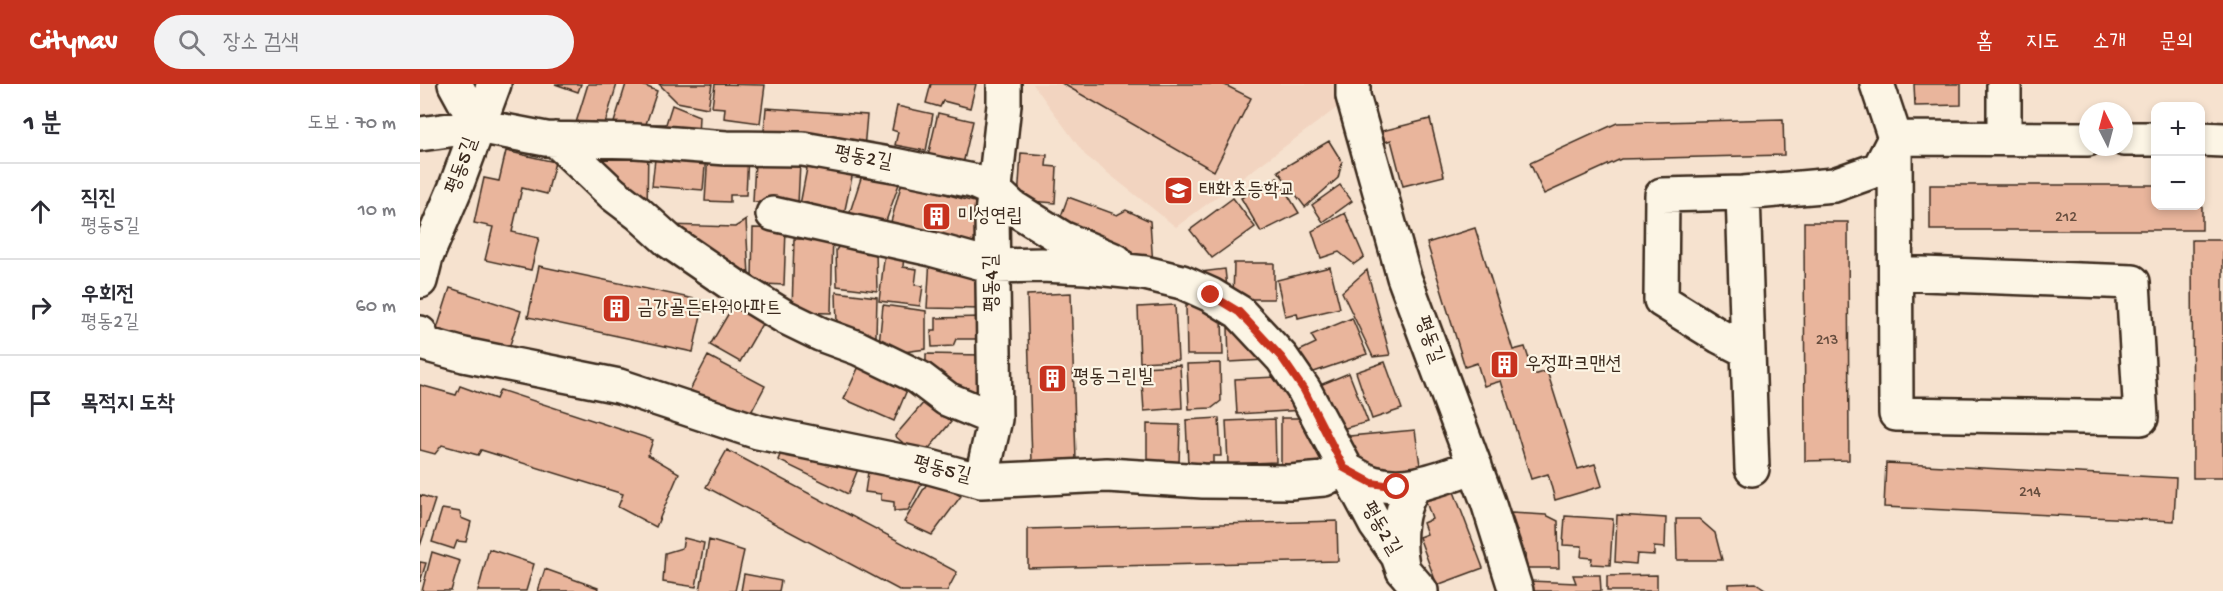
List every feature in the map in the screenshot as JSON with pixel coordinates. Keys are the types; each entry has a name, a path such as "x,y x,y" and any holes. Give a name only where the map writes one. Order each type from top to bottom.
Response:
{"street":[{"path":"455,84 478,126"},
{"name":"평동5길","path":"420,281 426,257 455,189 494,84"},
{"name":"평동4길","path":"981,481 995,419 992,214 1004,105 1004,84"},
{"name":"평동길","path":"1353,84 1353,96 1404,277 1474,466 1516,591"},
{"path":"1876,84 1895,138 1896,414 2141,418 2133,282 1896,273"},
{"path":"2004,84 2004,138"},
{"name":"평동2길","path":"420,134 478,126 555,139 636,141 726,148 803,149 894,165 973,181 995,190 1012,207 1062,238 1145,273"},
{"path":"1895,138 2079,139"},
{"path":"1748,351 1661,300 1662,195 1743,193 1834,185 1879,169 1895,138"},
{"path":"555,139 613,194 669,241 740,289 785,317 918,377 947,399 995,419"},
{"path":"2133,139 2151,139"},
{"path":"2205,139 2223,140"},
{"path":"1743,193 1752,469"},
{"name":"평동2길","path":"774,214 931,249 993,266 1052,265 1145,273 1182,282 1211,295 1239,312 1282,358 1304,390 1376,525 1412,580"},
{"name":"평동5길","path":"420,333 424,344 464,355 619,387 759,432 930,467 981,481 1107,475 1203,481 1290,482 1324,479 1344,468"},
{"path":"1344,468 1372,483 1397,487 1415,486 1474,466"},
{"path":"1412,580 1399,550 1401,519 1415,486"}],"shaded area":[{"name":"태화초등학교","path":"1033,84 1353,84 1353,96 1176,227 1085,155"}],"building":[{"path":"555,84 581,84 578,92"},
{"path":"588,84 617,84 603,130 575,126"},
{"path":"626,84 640,84 657,91 646,124 666,124 672,105 699,116 698,138 611,132"},
{"path":"659,84 712,84 708,108 677,102"},
{"path":"715,84 765,85 760,123 724,118 725,108 712,107"},
{"path":"931,84 976,84 970,108 943,101 940,107 926,103"},
{"path":"1063,84 1223,84 1251,98 1214,171"},
{"path":"1914,84 1961,84 1961,105 1915,106"},
{"path":"897,106 933,114 926,151 895,145 898,132 892,130"},
{"path":"766,108 867,115 864,149 763,142"},
{"path":"938,113 973,121 963,164 928,156"},
{"path":"1430,119 1444,176 1403,186 1391,140 1385,142 1382,131"},
{"path":"1783,119 1784,155 1621,159 1544,194 1530,163 1617,123"},
{"path":"1329,141 1342,162 1338,178 1305,207 1278,171"},
{"path":"648,146 647,213 580,150"},
{"path":"656,150 706,155 703,190 652,186"},
{"path":"506,151 555,162 547,194 522,188 512,232 539,238 531,270 485,260 493,227 474,223 484,178 499,181"},
{"path":"708,153 748,155 746,195 730,195 730,202 705,201"},
{"path":"1021,153 1047,155 1046,166 1057,167 1055,203 1018,200"},
{"path":"755,160 800,162 798,204 753,202"},
{"path":"808,163 853,172 843,219 799,210"},
{"path":"864,169 900,181 884,227 849,215"},
{"path":"1277,177 1299,213 1261,232 1241,198"},
{"name":"미성연립","path":"902,182 985,205 973,251 889,229"},
{"path":"1340,185 1352,201 1323,222 1312,205"},
{"path":"1930,185 2151,185 2151,210 2202,210 2202,230 1930,230"},
{"path":"1068,197 1117,215 1126,210 1150,221 1153,266 1056,230"},
{"path":"1233,198 1255,227 1212,258 1190,230"},
{"path":"1345,213 1364,257 1354,264 1339,252 1321,258 1312,231"},
{"path":"746,220 749,276 669,225 735,227"},
{"path":"1804,222 1848,222 1849,460 1805,461"},
{"path":"753,228 786,229 784,285 764,284 752,279"},
{"name":"우정파크맨션","path":"1475,228 1513,350 1525,347 1534,375 1547,371 1578,469 1595,464 1602,486 1555,500 1548,474 1531,479 1501,381 1484,386 1477,363 1465,367 1427,243"},
{"path":"833,232 831,313 792,312 794,239 816,239"},
{"path":"2192,240 2223,240 2223,478 2193,478"},
{"path":"843,241 876,250 877,291 837,286 836,250"},
{"path":"885,252 904,254 903,267 917,269 915,285 923,286 920,306 879,301"},
{"path":"930,258 983,280 983,309 927,308"},
{"path":"1234,263 1274,263 1274,299 1233,299"},
{"name":"금강골든타워아파트","path":"539,266 704,301 693,352 528,317"},
{"path":"1330,267 1340,308 1298,318 1297,313 1285,316 1277,280"},
{"path":"1225,269 1228,297 1184,274"},
{"path":"1367,270 1390,355 1373,357 1342,292"},
{"path":"450,288 521,311 506,357 435,335"},
{"path":"836,292 877,297 876,336 856,338 846,331 845,325 837,326"},
{"name":"평동그린빌","path":"1071,293 1076,461 1032,462 1027,295"},
{"path":"737,299 766,317 740,362 710,345"},
{"path":"883,305 926,311 926,349 903,352 879,344"},
{"path":"1175,305 1178,360 1140,362 1138,307"},
{"path":"1186,305 1210,305 1222,318 1223,355 1187,355"},
{"path":"982,317 982,339 956,339 953,346 932,347 931,330 936,330 936,318"},
{"path":"1352,318 1367,354 1305,375 1297,352 1316,343 1311,335"},
{"path":"1247,327 1265,360 1229,362 1228,328"},
{"path":"926,354 982,355 981,398 926,369"},
{"path":"708,356 765,386 747,420 690,390"},
{"path":"1385,362 1402,409 1372,419 1356,372"},
{"path":"1220,363 1221,401 1212,408 1189,409 1187,364"},
{"path":"860,364 909,385 894,421 844,399"},
{"path":"1180,365 1182,408 1144,411 1141,367"},
{"path":"1349,373 1368,422 1334,431 1313,388"},
{"path":"1276,377 1302,410 1237,414 1235,379"},
{"path":"420,385 456,395 460,386 496,399 500,390 653,440 648,455 679,473 656,527 618,507 623,494 481,450 478,455 442,445 435,454 420,450"},
{"path":"925,401 951,422 921,458 895,436"},
{"path":"1219,418 1221,456 1213,456 1213,463 1188,464 1186,420"},
{"path":"1281,418 1310,418 1328,464 1281,465"},
{"path":"1275,419 1276,462 1228,464 1226,421"},
{"path":"1147,424 1180,425 1179,465 1147,465"},
{"path":"1415,430 1420,465 1382,477 1352,467 1339,437"},
{"path":"727,450 957,572 947,591 901,591 706,487"},
{"path":"782,450 858,469 848,494 778,460"},
{"path":"1886,463 2176,478 2174,521 1884,507"},
{"path":"868,472 923,481 908,510 894,511 894,502 881,500 881,494 865,492"},
{"path":"929,480 961,496 932,535 904,522"},
{"path":"1453,489 1483,568 1437,585 1419,537 1427,534 1423,523 1432,519 1425,499"},
{"path":"420,495 435,500 420,546"},
{"path":"442,509 460,512 461,518 471,522 466,542 457,541 454,549 432,542"},
{"path":"1511,513 1546,515 1558,521 1559,568 1526,568 1525,554"},
{"path":"1617,515 1666,518 1665,548 1654,547 1654,555 1637,554 1636,564 1615,562"},
{"path":"1565,516 1613,519 1610,565 1591,564 1592,558 1581,557 1582,546 1563,545"},
{"path":"1676,519 1699,519 1715,533 1722,560 1677,560"},
{"path":"1337,521 1338,561 1028,568 1028,529"},
{"path":"684,538 704,543 696,587 663,582 665,553 682,548"},
{"path":"709,540 744,551 735,591 700,591"},
{"path":"489,549 534,564 526,591 478,591"},
{"path":"432,552 460,561 451,591 422,591"},
{"path":"420,562 426,563 420,582"},
{"path":"545,569 598,588 597,591 538,591"},
{"path":"744,574 781,581 779,591 741,591"},
{"path":"1573,575 1600,575 1601,591 1532,591 1530,581 1576,583"},
{"path":"1657,575 1657,591 1607,591 1607,576"},
{"path":"1756,583 1768,591 1729,591 1729,584"}],"place":[{"name":"태화초등학교","path":"1178,191"},
{"name":"미성연립","path":"937,217"},
{"name":"금강골든타워아파트","path":"616,309"},
{"name":"우정파크맨션","path":"1504,365"},
{"name":"평동그린빌","path":"1052,378"}],"route":[{"path":"1211,295 1239,312 1282,358 1304,390 1344,468 1372,483 1397,487"}]}
